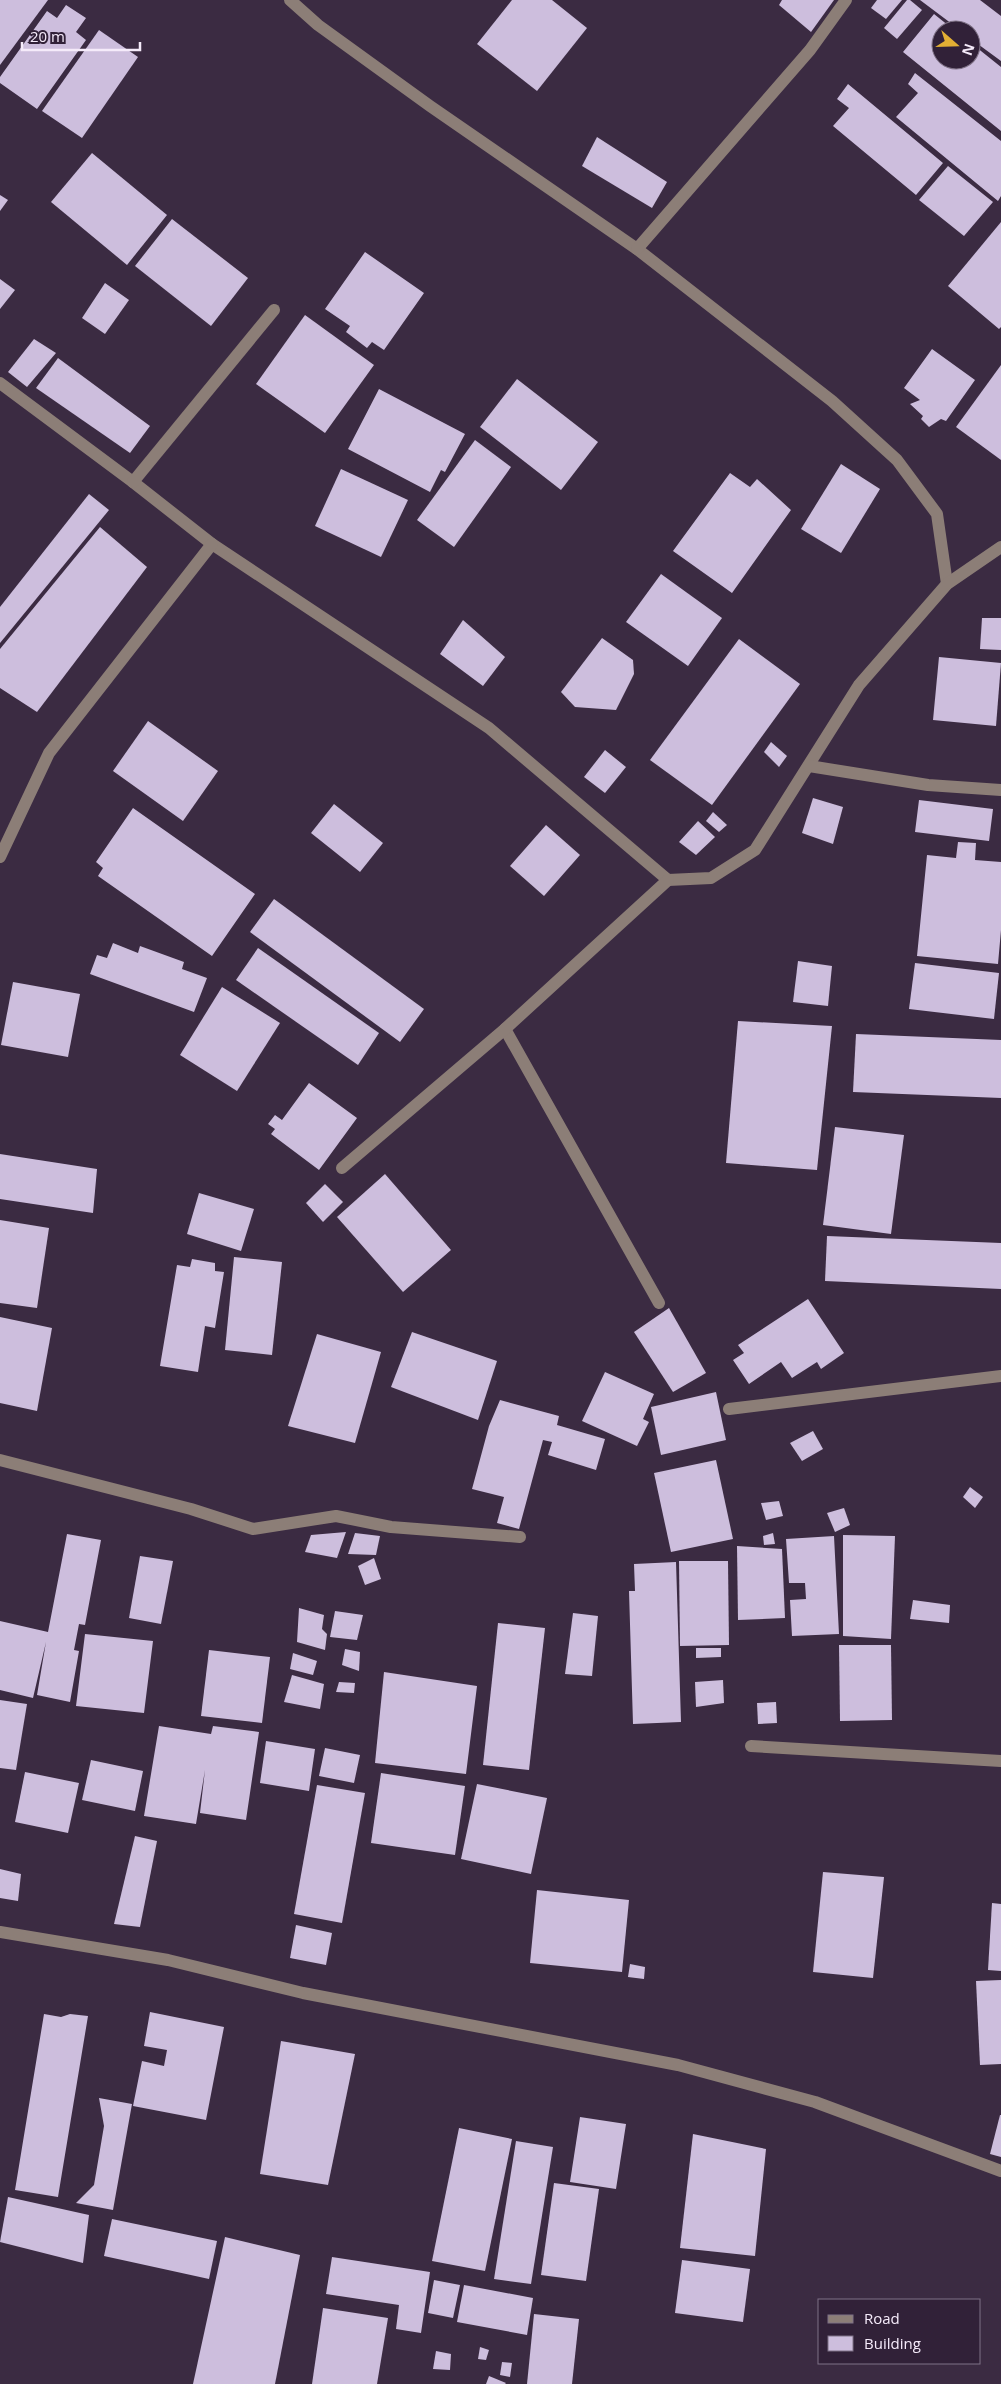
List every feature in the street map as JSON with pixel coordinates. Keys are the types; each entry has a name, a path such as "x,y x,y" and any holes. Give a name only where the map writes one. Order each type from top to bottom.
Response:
{"street":[{"path":"290,0 318,25 430,106 637,249 832,401 898,460 937,514 947,584"},
{"path":"637,249 810,50 846,0"},
{"path":"134,482 274,310"},
{"path":"0,383 134,482 212,544 489,728 668,880"},
{"path":"0,858 49,753 212,544"},
{"path":"342,1168 505,1029 668,880 711,878 755,850 858,685 947,584 1001,547"},
{"path":"809,766 928,785 1001,790"},
{"path":"505,1029 659,1303"},
{"path":"729,1410 1001,1376"},
{"path":"0,1460 191,1509 253,1529 336,1516 391,1527 520,1537"},
{"path":"751,1746 1001,1761"},
{"path":"0,1932 168,1960 303,1993 678,2065 815,2102 1001,2171"}],"building":[{"path":"0,0 48,0 0,65"},
{"path":"512,0 552,0 587,28 537,91 477,44"},
{"path":"782,0 834,0 811,32 779,5"},
{"path":"877,0 902,0 886,19 871,8"},
{"path":"907,0 910,0 922,10 897,39 884,28"},
{"path":"920,0 980,0 1001,16 1001,61 981,46 981,20 947,20"},
{"path":"66,5 86,18 76,32 86,40 37,109 0,83 0,77 47,11 57,18"},
{"path":"934,14 942,20 931,20 931,70 981,70 981,51 1001,67 1001,131 903,52"},
{"path":"99,30 138,57 82,138 42,111"},
{"path":"915,73 1001,141 1001,196 998,201 896,117 918,93 908,84"},
{"path":"848,84 943,163 916,195 833,126 849,108 837,99"},
{"path":"597,137 667,182 652,208 582,166"},
{"path":"92,153 167,215 127,265 51,202"},
{"path":"948,166 993,202 964,236 919,200"},
{"path":"0,195 8,200 0,211"},
{"path":"172,219 248,278 211,326 135,266"},
{"path":"1001,222 1001,327 999,329 948,286"},
{"path":"365,252 424,293 384,350 372,342 367,348 346,332 350,326 325,309"},
{"path":"0,279 15,290 0,309"},
{"path":"105,283 129,300 105,334 82,318"},
{"path":"305,315 374,365 325,433 256,384"},
{"path":"34,339 56,353 27,387 8,372"},
{"path":"932,349 975,380 946,421 941,419 929,427 921,419 923,416 910,404 920,400 904,388"},
{"path":"58,358 150,426 130,453 36,388"},
{"path":"1001,365 1001,460 956,427"},
{"path":"517,379 598,442 561,490 480,427"},
{"path":"379,389 465,434 445,472 441,470 430,492 348,449"},
{"path":"475,440 511,467 454,547 417,520"},
{"path":"841,464 880,489 841,553 801,529"},
{"path":"341,469 408,500 381,557 315,526"},
{"path":"730,473 750,487 757,479 791,510 732,593 673,551"},
{"path":"89,494 109,510 0,643 0,607"},
{"path":"100,527 147,567 37,712 0,688 0,649"},
{"path":"661,574 722,618 688,666 626,622"},
{"path":"982,618 1001,618 1001,650 980,649"},
{"path":"463,620 505,657 483,686 440,654"},
{"path":"602,638 633,660 634,674 616,710 575,707 561,692"},
{"path":"739,639 800,684 712,805 650,760"},
{"path":"939,657 1001,663 996,726 933,720"},
{"path":"148,721 218,771 183,821 113,771"},
{"path":"771,742 787,756 779,767 764,752"},
{"path":"605,750 626,767 605,793 584,777"},
{"path":"813,798 843,807 833,844 802,833"},
{"path":"919,800 993,809 989,841 915,832"},
{"path":"334,804 383,843 360,872 311,833"},
{"path":"133,808 255,894 212,956 98,876 103,868 96,862"},
{"path":"713,812 727,825 719,832 706,821"},
{"path":"698,821 715,837 696,855 679,842"},
{"path":"546,825 580,855 544,896 510,866"},
{"path":"958,842 976,843 975,860 1001,862 1001,930 998,964 917,956 927,855 956,858"},
{"path":"274,899 424,1009 400,1042 250,932"},
{"path":"113,943 138,953 140,946 184,962 182,969 207,978 194,1012 90,974 97,955 107,958"},
{"path":"258,948 379,1033 358,1065 236,980"},
{"path":"798,961 832,966 828,1006 793,1002"},
{"path":"915,963 999,973 994,1019 909,1009"},
{"path":"13,982 80,994 68,1057 1,1045"},
{"path":"222,987 280,1023 237,1091 180,1055"},
{"path":"738,1021 832,1026 817,1170 726,1163"},
{"path":"856,1034 1001,1040 1001,1098 853,1092"},
{"path":"309,1083 357,1118 319,1170 271,1134 275,1129 268,1124 275,1115 282,1120"},
{"path":"835,1127 904,1135 891,1234 823,1225"},
{"path":"0,1154 97,1169 93,1213 0,1199"},
{"path":"385,1174 451,1250 403,1292 337,1217"},
{"path":"325,1184 343,1202 323,1222 306,1203"},
{"path":"199,1193 254,1209 241,1251 187,1234"},
{"path":"0,1220 49,1228 37,1308 0,1303"},
{"path":"827,1236 1001,1243 1001,1289 825,1281"},
{"path":"234,1257 282,1262 272,1355 225,1350"},
{"path":"192,1259 215,1263 215,1271 224,1272 215,1328 205,1326 198,1372 160,1366 177,1265 190,1267"},
{"path":"808,1299 844,1353 821,1369 817,1362 792,1378 781,1362 749,1384 733,1360 744,1353 738,1345"},
{"path":"669,1308 706,1373 673,1392 634,1332"},
{"path":"0,1317 52,1328 37,1411 0,1403"},
{"path":"412,1332 497,1361 478,1420 391,1387"},
{"path":"317,1334 381,1352 355,1443 288,1426"},
{"path":"605,1372 654,1394 643,1419 649,1422 637,1446 582,1421"},
{"path":"716,1392 726,1440 661,1455 651,1407"},
{"path":"500,1400 559,1416 557,1425 605,1439 596,1470 548,1455 552,1442 543,1440 519,1529 497,1523 504,1497 472,1489 489,1426"},
{"path":"813,1431 823,1449 802,1461 790,1443"},
{"path":"716,1460 733,1539 671,1552 654,1473"},
{"path":"970,1487 983,1497 975,1508 963,1497"},
{"path":"779,1501 783,1516 766,1520 761,1503"},
{"path":"844,1508 850,1525 835,1532 827,1513"},
{"path":"346,1532 337,1558 305,1552 311,1535"},
{"path":"355,1533 380,1536 376,1555 348,1554"},
{"path":"773,1533 775,1544 764,1545 763,1536"},
{"path":"67,1534 101,1540 85,1625 79,1624 74,1650 79,1651 70,1702 37,1695 46,1642 33,1698 0,1690 0,1621 48,1632"},
{"path":"843,1535 895,1536 891,1639 843,1636"},
{"path":"834,1536 839,1634 792,1636 790,1600 806,1599 805,1583 789,1583 786,1539"},
{"path":"737,1546 782,1549 785,1618 738,1620"},
{"path":"140,1556 173,1561 161,1624 129,1618"},
{"path":"374,1558 381,1579 365,1585 358,1566"},
{"path":"679,1561 728,1561 729,1645 680,1646"},
{"path":"676,1562 681,1722 633,1724 629,1591 635,1591 634,1564"},
{"path":"913,1600 950,1605 949,1623 910,1619"},
{"path":"299,1608 324,1615 322,1629 327,1634 325,1650 297,1642"},
{"path":"335,1611 363,1615 357,1640 330,1637"},
{"path":"573,1613 598,1616 592,1676 565,1674"},
{"path":"498,1623 545,1628 529,1770 483,1765"},
{"path":"85,1634 153,1641 144,1713 76,1706"},
{"path":"839,1645 891,1645 892,1720 840,1721"},
{"path":"696,1648 721,1648 721,1657 696,1658"},
{"path":"345,1649 360,1652 359,1671 342,1665"},
{"path":"209,1650 270,1657 262,1723 201,1716"},
{"path":"293,1653 317,1661 313,1675 290,1669"},
{"path":"384,1672 477,1686 466,1774 375,1763"},
{"path":"292,1675 324,1684 320,1709 284,1702"},
{"path":"723,1680 724,1703 696,1707 695,1682"},
{"path":"339,1682 355,1683 354,1693 336,1692"},
{"path":"0,1700 27,1704 16,1770 0,1768"},
{"path":"776,1702 777,1723 758,1724 757,1703"},
{"path":"159,1726 211,1734 213,1726 259,1732 246,1820 200,1813 205,1770 196,1824 144,1816"},
{"path":"266,1741 315,1749 309,1791 260,1783"},
{"path":"325,1748 360,1755 354,1783 319,1776"},
{"path":"91,1760 143,1771 135,1811 82,1800"},
{"path":"25,1772 79,1783 68,1833 15,1822"},
{"path":"381,1773 465,1786 455,1855 371,1843"},
{"path":"477,1784 547,1798 531,1874 461,1859"},
{"path":"317,1785 365,1793 342,1923 294,1914"},
{"path":"135,1836 157,1841 140,1927 114,1924"},
{"path":"0,1869 21,1874 18,1901 0,1898"},
{"path":"823,1872 884,1877 873,1978 813,1972"},
{"path":"537,1890 629,1900 622,1972 530,1963"},
{"path":"992,1903 1001,1904 1001,1971 988,1970"},
{"path":"296,1925 332,1933 326,1965 290,1958"},
{"path":"630,1964 645,1967 644,1979 628,1977"},
{"path":"1001,1980 1001,2064 980,2065 976,1981"},
{"path":"150,2012 224,2027 206,2120 133,2106 142,2061 164,2066 167,2050 144,2046"},
{"path":"44,2014 61,2017 70,2014 88,2016 58,2197 15,2190"},
{"path":"281,2041 355,2054 328,2185 260,2174"},
{"path":"99,2098 132,2104 113,2210 76,2203 94,2185 104,2126"},
{"path":"1001,2115 1001,2157 990,2154"},
{"path":"580,2117 626,2124 616,2189 570,2182"},
{"path":"459,2128 512,2139 485,2271 432,2261"},
{"path":"693,2134 766,2149 755,2256 680,2248"},
{"path":"516,2141 553,2147 531,2284 494,2279"},
{"path":"554,2183 599,2189 586,2281 541,2275"},
{"path":"8,2197 89,2215 83,2263 0,2242"},
{"path":"112,2219 217,2241 209,2279 104,2256"},
{"path":"225,2237 300,2255 275,2384 193,2384"},
{"path":"332,2257 430,2272 421,2333 396,2329 399,2305 326,2294"},
{"path":"682,2260 750,2269 743,2322 675,2313"},
{"path":"434,2280 460,2285 453,2318 428,2313"},
{"path":"464,2285 533,2298 527,2335 457,2322"},
{"path":"323,2308 388,2318 377,2384 312,2384"},
{"path":"534,2314 579,2319 572,2384 527,2384"},
{"path":"480,2347 489,2350 486,2360 478,2359"},
{"path":"436,2351 451,2354 450,2370 433,2369"},
{"path":"502,2362 512,2363 510,2377 500,2375"},
{"path":"489,2376 506,2383 486,2384"}]}
